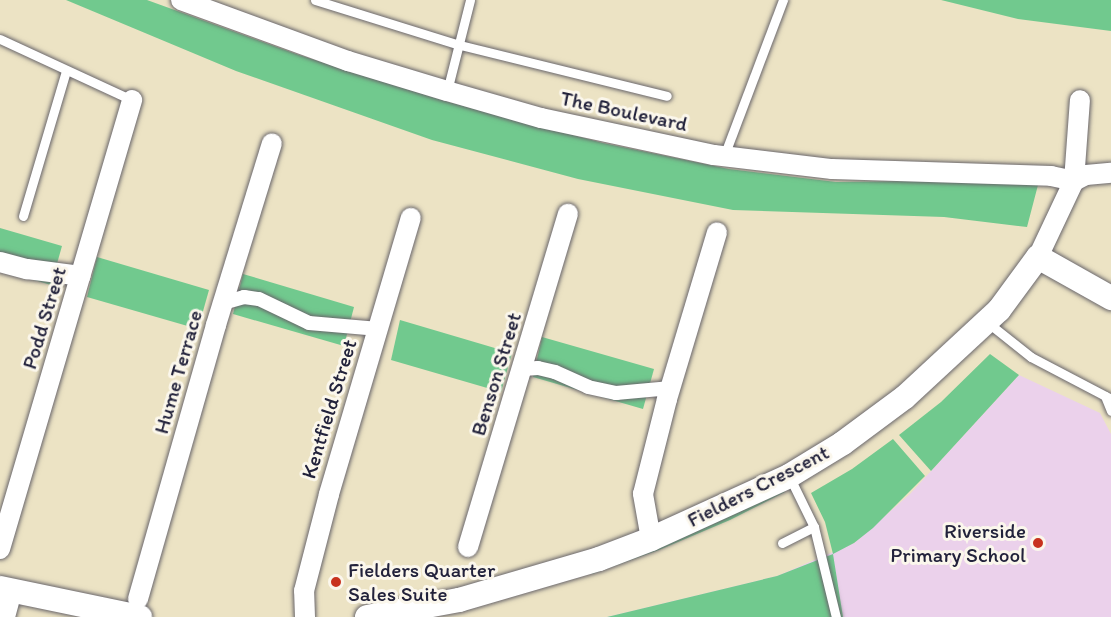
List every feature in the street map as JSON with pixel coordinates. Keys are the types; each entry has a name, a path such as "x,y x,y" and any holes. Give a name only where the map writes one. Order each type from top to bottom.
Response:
{"street":[{"name":"The Boulevard","path":"181,0 348,61 447,91 541,118 724,156 832,169 1051,176 1074,181"},
{"name":"Podd Street","path":"0,549 132,100"},
{"name":"Fielders Crescent","path":"367,617 420,609 494,591 599,559 651,539 789,476 843,443 897,404 987,322 1009,298 1038,257 1074,181 1081,118 1080,100"},
{"name":"Hume Terrace","path":"138,611 223,303 272,143"},
{"path":"1074,181 1086,175 1111,172"},
{"name":"Benson Street","path":"468,548 568,214"},
{"name":"Kentfield Street","path":"305,617 303,603 308,574 329,494 411,218"},
{"path":"651,539 643,494 671,388 717,232"},
{"path":"1038,257 1111,298"},
{"path":"0,262 27,269 81,276"},
{"path":"223,303 244,297 259,299 309,323 379,329"},
{"path":"523,369 538,368 555,372 588,387 616,393 671,388"},
{"path":"6,601 138,611"}],"lane":[{"path":"315,0 456,44 667,96"},
{"path":"447,91 456,44 470,0"},
{"path":"724,156 783,0"},
{"path":"0,39 132,100"},
{"path":"23,216 66,70"},
{"path":"987,322 1031,357 1108,397 1111,411"},
{"path":"789,476 814,527 837,617"},
{"path":"782,543 814,527"}],"shaded area":[{"path":"1019,375 1100,413 1111,434 1111,617 607,617 777,576 854,543 910,494"}],"green space":[{"path":"66,0 147,0 299,55 445,101 603,143 729,169 836,182 918,181 1038,185 1027,227 944,217 733,210 578,179 432,140 236,71"},
{"path":"941,0 1111,0 1111,31 1018,19"},
{"path":"0,228 62,246 51,285 0,270"},
{"path":"97,257 209,290 198,329 87,297"},
{"path":"243,274 354,307 344,346 233,314"},
{"path":"400,320 512,353 501,392 391,360"},
{"path":"542,337 654,369 643,409 533,377"},
{"path":"990,354 1019,375 931,471 899,435 941,402"},
{"path":"893,439 925,476 873,528 854,543 833,554 825,522 811,493 852,469"},
{"path":"782,488 785,492 730,520 659,550 592,574 590,568"},
{"path":"833,554 843,617 607,617 777,576"}],"place":[{"name":"Riverside Primary School","path":"1038,543"},
{"name":"Fielders Quarter Sales Suite","path":"336,582"}]}
